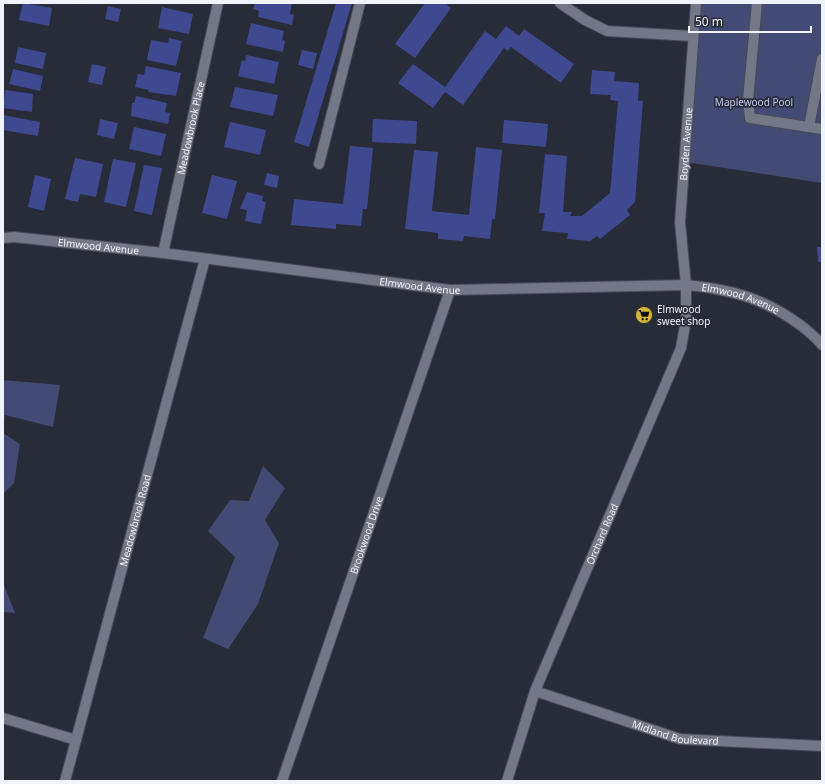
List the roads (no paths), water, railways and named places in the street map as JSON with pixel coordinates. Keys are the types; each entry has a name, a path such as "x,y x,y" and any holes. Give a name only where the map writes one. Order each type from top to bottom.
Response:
{"street":[{"name":"Meadowbrook Place","path":"163,253 218,3"},
{"path":"319,164 360,3"},
{"path":"560,3 585,20 607,31 692,36"},
{"name":"Boyden Avenue","path":"686,285 680,222 692,36 696,3"},
{"path":"757,3 748,100 750,118 822,129"},
{"path":"809,127 822,59"},
{"name":"Elmwood Avenue","path":"3,238 14,237 163,253 450,290 686,285 722,289 754,298 786,314 815,336 822,345"},
{"name":"Meadowbrook Road","path":"65,781 205,259"},
{"name":"Orchard Road","path":"507,781 535,691 681,348 686,320 686,285"},
{"name":"Brookwood Drive","path":"282,781 450,290"},
{"name":"Midland Boulevard","path":"535,691 680,739 822,746"},
{"path":"3,718 76,740"}],"place":[{"name":"Elmwood sweet shop","path":"644,315"}],"park label":[{"name":"Maplewood Pool","path":"754,102"}]}
